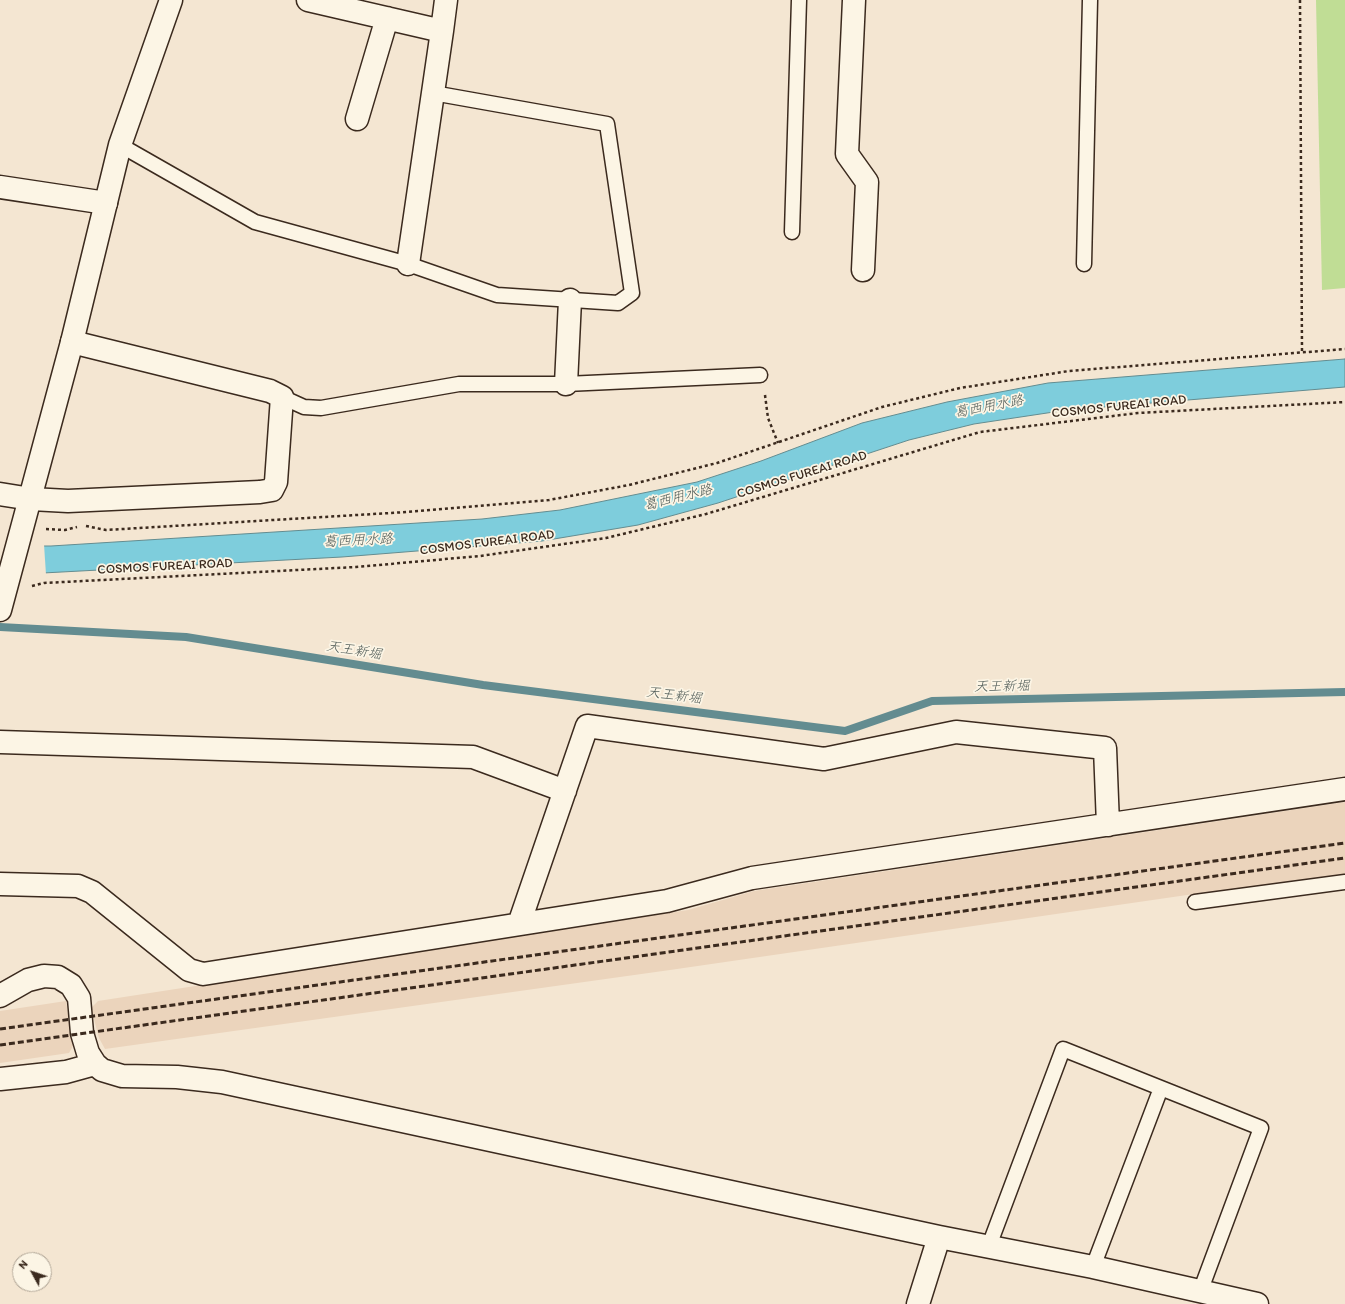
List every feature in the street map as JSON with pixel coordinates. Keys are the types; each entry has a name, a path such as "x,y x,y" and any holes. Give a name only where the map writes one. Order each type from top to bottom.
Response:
{"street":[{"path":"1,607 18,581 18,544 72,342 120,145 171,0"},
{"path":"308,0 442,31"},
{"path":"408,264 446,0"},
{"path":"854,0 847,154 867,182 863,270"},
{"path":"357,119 387,18"},
{"path":"0,186 106,203"},
{"path":"566,384 570,300"},
{"path":"0,494 31,499 68,501 260,492 272,490 276,482 282,397 270,391 72,342"},
{"path":"519,924 588,726 824,759 956,732 1105,748 1108,825"},
{"path":"0,742 474,757 565,791"},
{"path":"0,884 78,886 92,892 189,970 203,974 667,901 752,878 1345,789"},
{"path":"0,996 28,980 44,976 58,978 71,985 79,998 82,1033 88,1053 95,1064 102,1070 122,1076 177,1077 222,1082 939,1237 1093,1267 1257,1304"},
{"path":"0,1079 66,1072 95,1064"},
{"path":"918,1304 939,1237"}],"lane":[{"path":"792,232 799,0"},
{"path":"1084,264 1090,0"},
{"path":"120,145 255,222 408,264 496,295 618,303 632,293 607,124 433,93"},
{"path":"282,397 304,407 322,408 460,384 566,384 760,375"},
{"path":"1194,902 1345,882"},
{"path":"989,1246 1063,1049 1260,1128 1200,1292"},
{"path":"1093,1267 1161,1088"}],"path":[{"path":"1300,0 1302,352"},
{"path":"42,529 65,530 83,526 106,530 406,512 549,500 636,483 718,463 882,407 960,388 1069,371 1345,349"},
{"name":"COSMOS FUREAI ROAD","path":"18,581 44,583 356,568 480,556 606,538 706,514 980,432 1138,413 1345,402"},
{"path":"768,418 778,443"}],"shaded area":[{"path":"1345,802 1345,875 1187,895 670,970 105,1049 99,1038 91,1008 98,1001 688,910 754,891"},
{"path":"66,1001 73,1046 69,1053 0,1063 0,1011"}],"green space":[{"path":"1316,0 1345,0 1345,288 1322,290"}],"water":[{"name":"葛西用水路","path":"1345,359 1345,387 1067,410 974,424 909,440 718,503 638,525 542,541 342,557 43,573 0,543 30,546 51,546 482,519 560,510 697,482 761,461 862,423 947,402 1048,383"}],"pier":[{"path":"0,541 44,544 46,575 0,572"}],"waterway":[{"name":"天王新堀","path":"0,627 186,637 483,685 845,731 932,701 1345,692"}],"railway":[{"path":"0,1029 1345,843"},
{"path":"0,1045 1345,858"}]}
